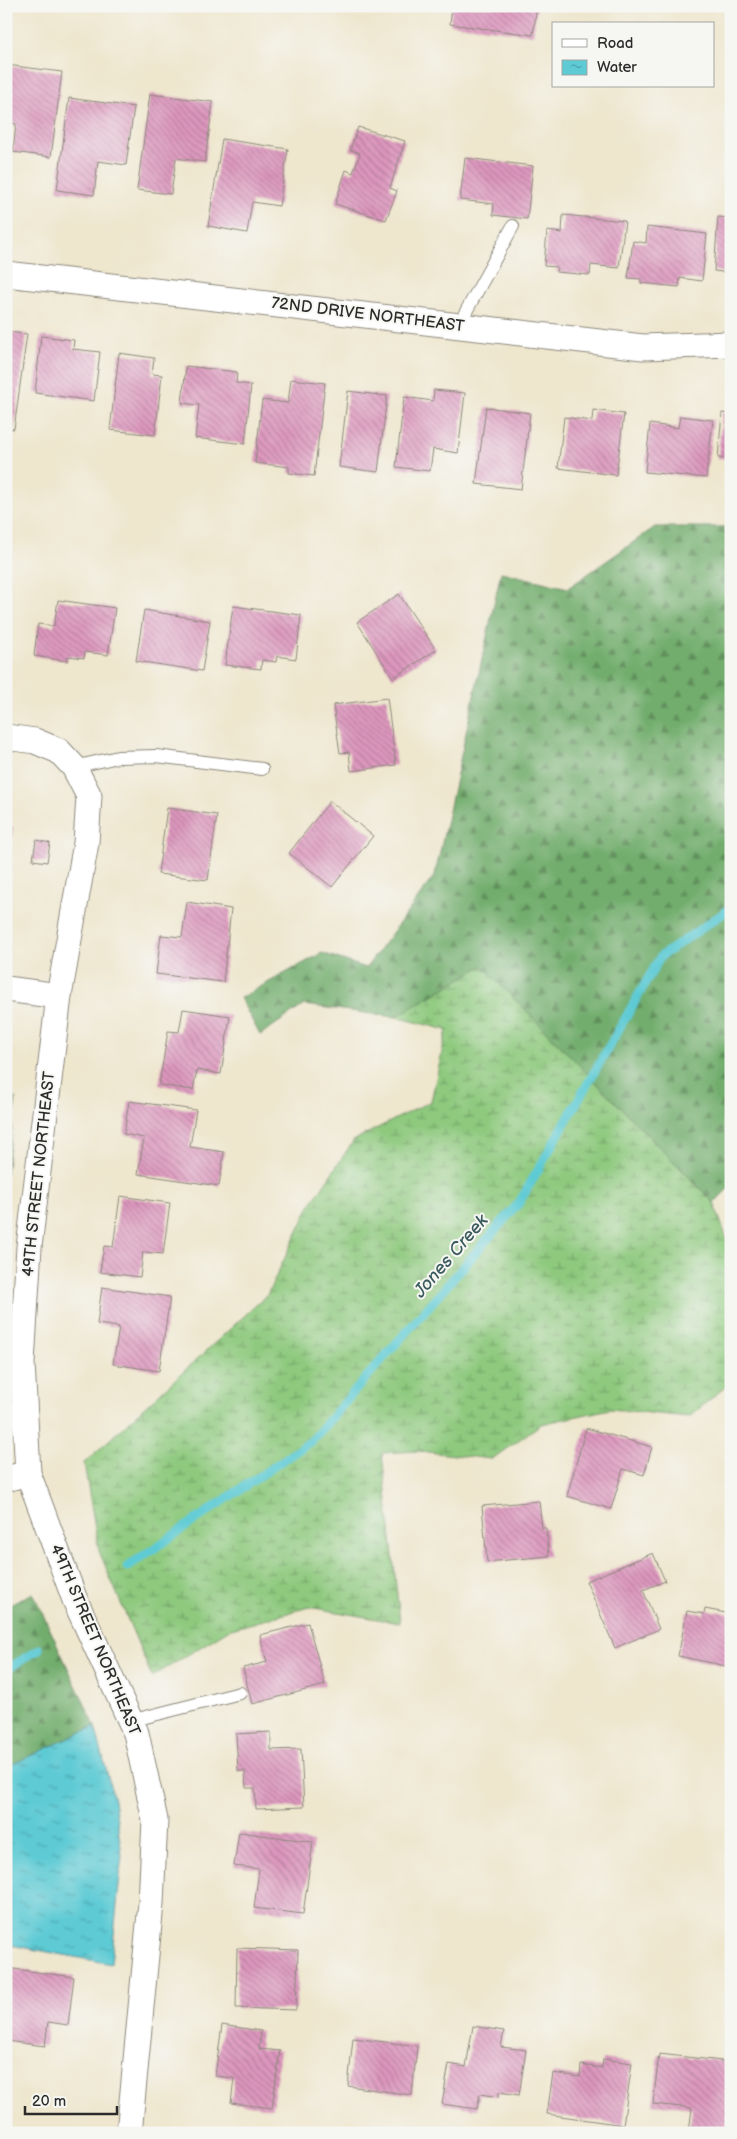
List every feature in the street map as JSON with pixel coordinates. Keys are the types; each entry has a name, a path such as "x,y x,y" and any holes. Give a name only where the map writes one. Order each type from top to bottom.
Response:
{"street":[{"name":"72ND DRIVE NORTHEAST","path":"6,274 643,347 731,344"},
{"path":"6,737 35,741 59,751 74,767"},
{"name":"49TH STREET NORTHEAST","path":"74,767 89,796 87,834 59,996 29,1247 17,1476 136,1733 155,1820 151,1903 129,2133"},
{"path":"6,989 59,996"}],"lane":[{"path":"458,326 513,226"},
{"path":"74,767 118,757 156,756 262,769"},
{"path":"130,1721 240,1693"}],"green space":[{"path":"655,527 731,527 731,1186 714,1203 482,966 396,1017 304,1005 260,1035 240,998 322,953 366,968 435,875 501,572 568,588"},
{"path":"482,966 714,1203 731,1251 731,1382 689,1417 610,1409 541,1424 492,1459 418,1451 382,1453 400,1623 309,1607 228,1630 152,1677 99,1551 84,1463 267,1295 311,1204 354,1140 431,1101 447,1030 396,1017"},
{"path":"16,1098 6,1173 6,1099"},
{"path":"33,1593 95,1726 6,1767 6,1607"}],"water":[{"path":"95,1726 114,1800 122,1855 111,1964 6,1944 6,1767"}],"building":[{"path":"452,6 537,6 533,35 450,24"},
{"path":"6,65 62,72 51,157 13,152 16,124 6,122"},
{"path":"150,94 213,102 205,162 176,158 171,194 137,190"},
{"path":"69,98 134,107 126,165 98,161 94,195 57,190"},
{"path":"358,127 405,141 390,188 397,191 386,220 335,204 346,170 353,173 360,153 350,150"},
{"path":"222,139 288,149 279,206 252,202 247,233 208,226"},
{"path":"465,158 533,166 527,219 493,215 494,204 460,200"},
{"path":"563,215 625,221 619,268 591,265 590,275 556,272 557,267 544,266 547,231 562,233"},
{"path":"718,217 731,218 731,273 714,271"},
{"path":"647,227 707,234 702,281 680,278 679,287 641,283 641,279 628,278 633,241 646,243"},
{"path":"6,332 27,334 14,429 6,428"},
{"path":"41,336 74,340 73,349 100,352 94,401 35,393"},
{"path":"119,353 154,358 152,374 162,375 155,435 110,430"},
{"path":"186,366 237,372 236,383 251,385 245,444 195,438 199,405 182,403"},
{"path":"291,379 325,383 314,476 289,473 289,467 255,463 262,400 288,403"},
{"path":"434,390 465,393 458,453 433,449 430,471 396,467 404,397 433,401"},
{"path":"348,391 387,396 378,472 339,467"},
{"path":"486,407 530,413 521,489 476,484"},
{"path":"593,410 624,414 616,475 558,468 564,417 592,421"},
{"path":"722,413 731,414 731,459 718,458"},
{"path":"680,416 713,420 706,478 645,472 650,424 678,428"},
{"path":"399,594 436,650 393,678 357,622"},
{"path":"58,600 115,608 108,655 85,652 84,658 68,656 67,661 34,656 38,624 54,626"},
{"path":"6,603 10,603 7,627 6,627"},
{"path":"233,606 301,615 296,659 277,656 276,662 262,660 261,669 225,665"},
{"path":"144,610 210,621 202,671 136,661"},
{"path":"387,698 396,765 351,771 349,752 340,753 333,705"},
{"path":"330,801 373,836 332,887 289,853"},
{"path":"167,808 217,815 208,880 158,874"},
{"path":"6,826 13,827 7,872 6,872"},
{"path":"36,840 50,843 47,862 33,860"},
{"path":"187,902 231,909 223,982 156,974 161,935 182,937"},
{"path":"183,1009 230,1016 221,1074 197,1070 193,1090 159,1085 168,1031 179,1032"},
{"path":"129,1101 196,1110 190,1147 224,1152 219,1186 138,1174 144,1138 124,1134"},
{"path":"120,1196 170,1203 163,1254 143,1252 140,1277 100,1272 104,1246 113,1247"},
{"path":"102,1287 170,1297 159,1371 113,1364 119,1327 97,1324"},
{"path":"586,1428 652,1447 644,1475 623,1469 611,1509 567,1496"},
{"path":"539,1501 542,1528 546,1528 549,1556 487,1562 482,1506"},
{"path":"653,1553 665,1581 643,1590 659,1629 615,1648 586,1581"},
{"path":"705,1609 731,1614 731,1667 678,1656 687,1611 704,1614"},
{"path":"308,1623 325,1685 252,1704 243,1668 267,1662 260,1635"},
{"path":"271,1732 271,1750 301,1749 304,1807 256,1809 255,1788 246,1788 245,1771 238,1771 236,1734"},
{"path":"239,1832 313,1842 303,1914 254,1908 259,1869 234,1866"},
{"path":"237,1948 298,1950 296,2010 236,2008"},
{"path":"7,1968 74,1977 68,2025 48,2022 45,2046 6,2041"},
{"path":"222,2025 261,2031 259,2049 280,2051 272,2108 231,2103 234,2078 215,2076"},
{"path":"473,2026 504,2031 501,2047 526,2050 519,2095 499,2092 499,2097 480,2094 477,2109 442,2104 449,2064 466,2067"},
{"path":"353,2038 417,2046 412,2095 348,2086"},
{"path":"659,2054 731,2062 731,2090 726,2133 689,2133 692,2108 653,2104"},
{"path":"603,2059 632,2063 623,2125 547,2114 553,2073 580,2077 581,2065 602,2068"}],"waterway":[{"name":"Jones Creek","path":"127,1567 311,1441 519,1203 661,956 731,908"},
{"name":"Jones Creek","path":"6,1670 39,1649"}]}
